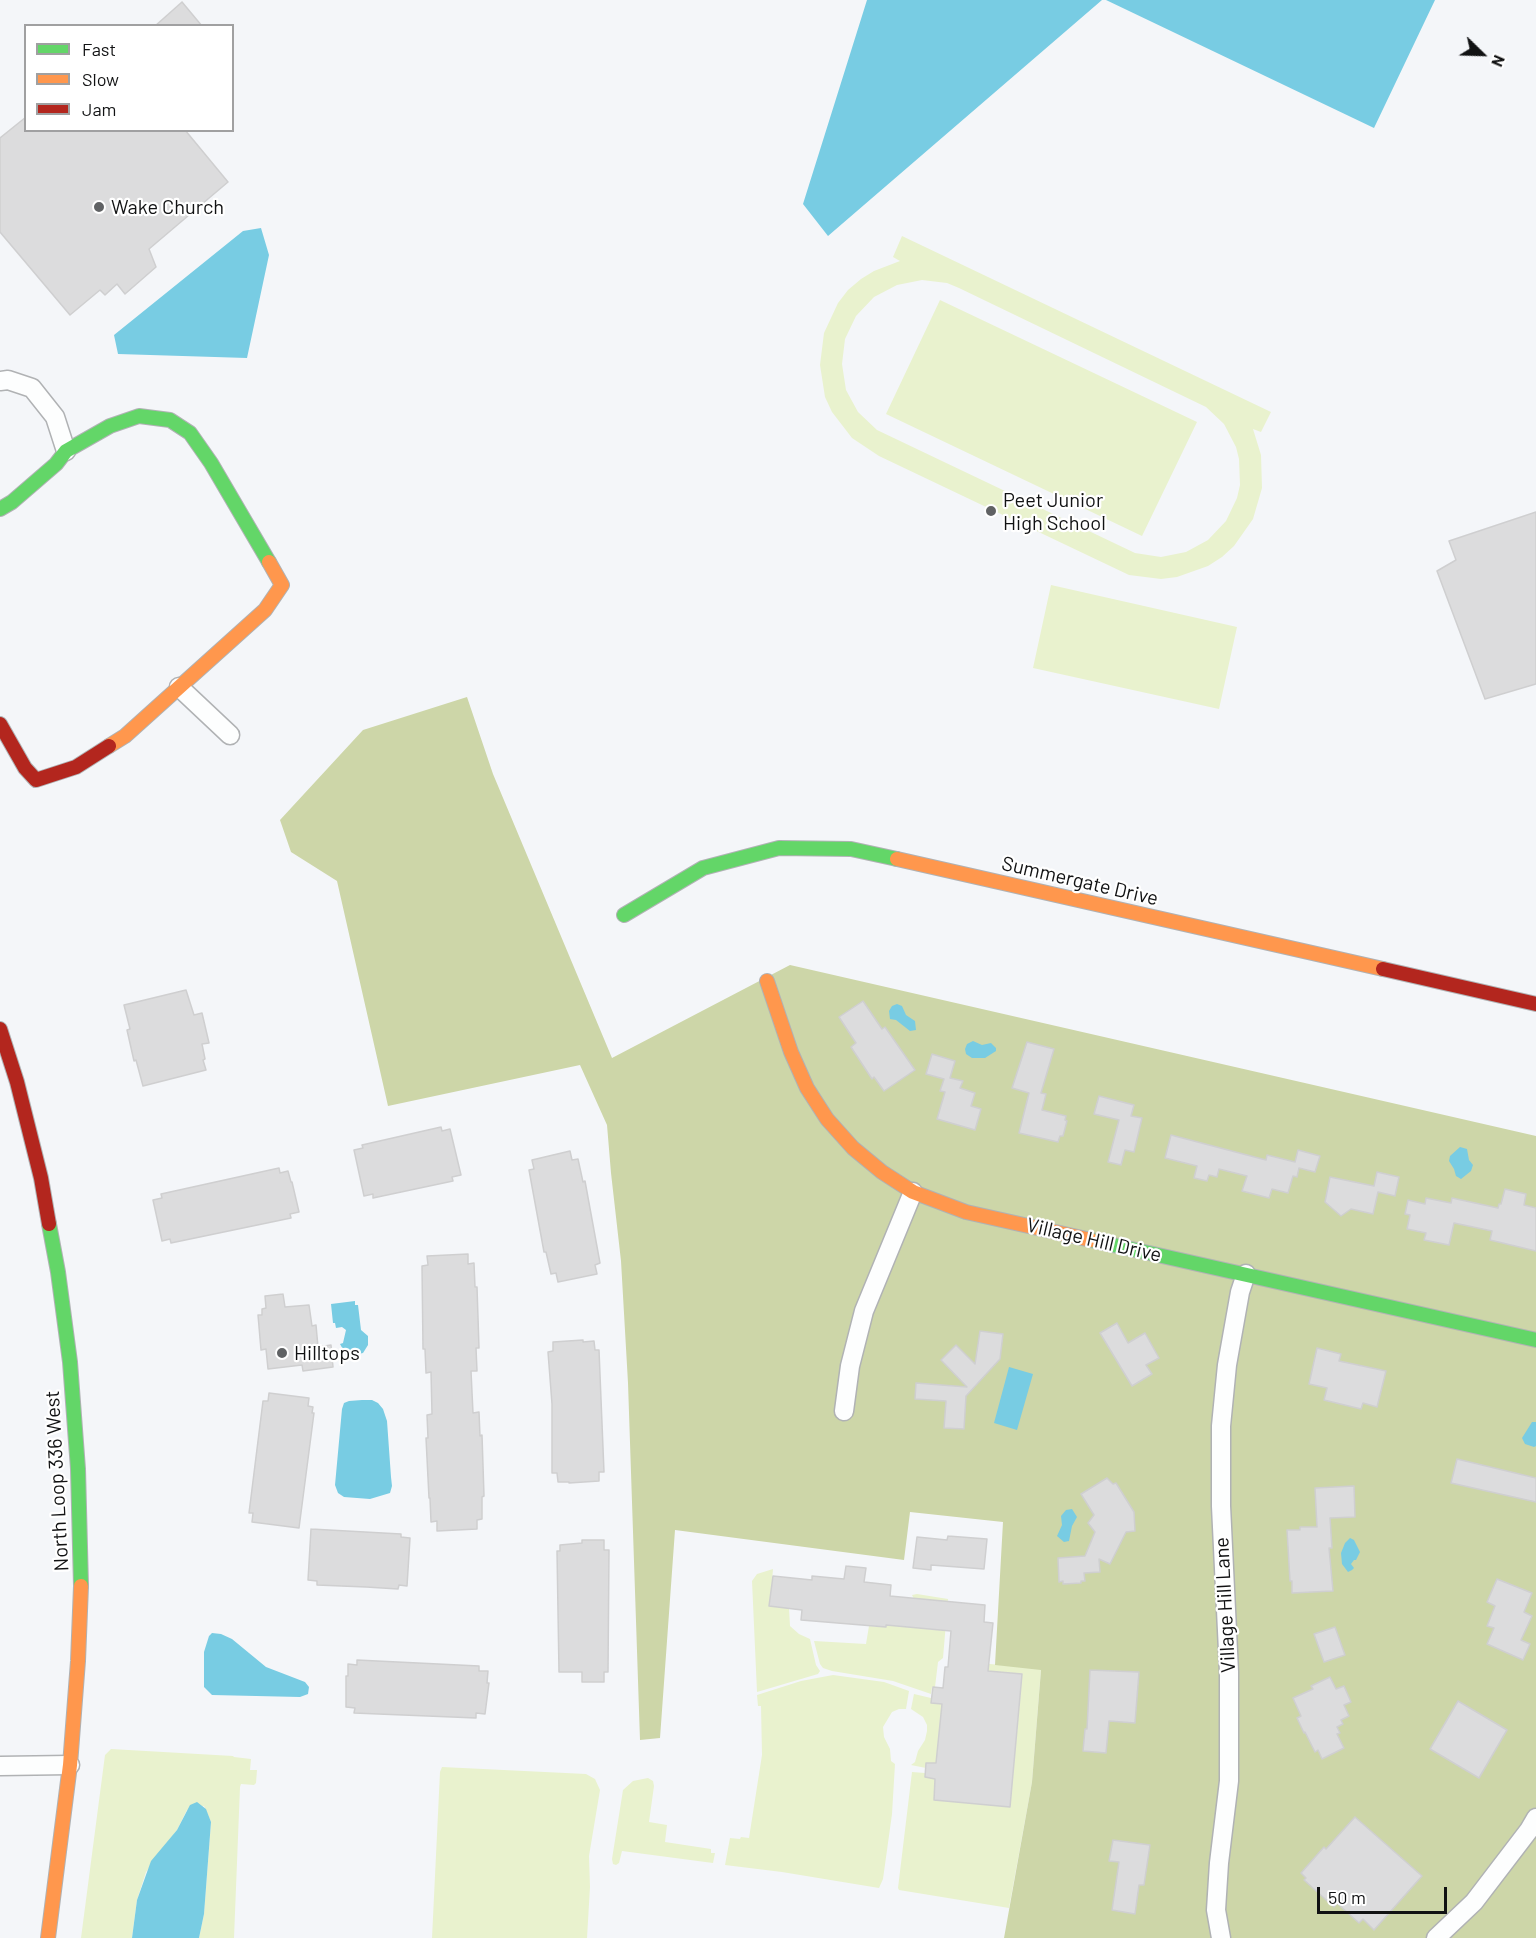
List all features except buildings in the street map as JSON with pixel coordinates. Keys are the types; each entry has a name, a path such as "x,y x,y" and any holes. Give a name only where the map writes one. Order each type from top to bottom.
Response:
{"street":[{"path":"0,381 8,380 32,388 55,417 66,451"},
{"path":"0,509 12,502 56,464 66,451 110,426 139,416 170,420 190,433 212,463 282,585 265,610 125,736 76,767 36,780 26,768 0,724"},
{"path":"179,687 230,735"},
{"name":"Summergate Drive","path":"624,915 703,868 779,848 851,849 1536,1004"},
{"name":"Village Hill Drive","path":"766,981 790,1052 807,1088 827,1119 853,1148 882,1172 913,1192 966,1212 1536,1340"},
{"name":"North Loop 336 West","path":"0,1029 17,1082 41,1179 58,1272 70,1362 78,1469 82,1570 78,1661 70,1765 48,1938"},
{"path":"844,1411 850,1366 864,1311 913,1192"},
{"name":"Village Hill Lane","path":"1221,1938 1216,1910 1229,1781 1229,1694 1221,1506 1221,1426 1227,1365 1240,1292 1246,1274"},
{"path":"0,1766 70,1765"},
{"path":"1436,1938 1474,1902 1536,1818"}],"green space":[{"path":"902,236 1271,412 1261,432 1253,429 1261,455 1262,488 1253,519 1234,546 1208,566 1177,577 1161,579 1129,575 879,456 852,438 832,412 825,397 820,365 824,333 838,303 848,290 874,271 900,261 893,257","holes":["922,280 947,283 1206,407 1224,424 1236,447 1239,459 1240,485 1237,498 1226,521 1208,540 1186,552 1161,557 1135,553 877,430 858,412 846,390 842,364 845,339 856,316 874,297 897,285"]},
{"path":"940,300 1197,422 1142,536 886,414"},
{"path":"1051,585 1237,627 1219,709 1033,668"},
{"path":"467,697 493,774 612,1058 790,965 1536,1136 1536,1938 1004,1938 1032,1782 1041,1670 995,1665 1003,1522 910,1512 904,1560 675,1530 660,1738 640,1740 628,1383 621,1261 607,1125 580,1065 388,1106 337,881 291,852 280,820 363,730"},
{"path":"773,1569 770,1606 789,1608 790,1626 799,1634 810,1639 816,1665 820,1671 818,1674 757,1692 752,1581 757,1574"},
{"path":"912,1595 948,1599 943,1658 938,1662 935,1687 932,1687 931,1694 893,1681 823,1668 814,1641 866,1644 869,1626 886,1627 887,1625 937,1630 940,1601 914,1599"},
{"path":"970,1662 1041,1669 1032,1782 1009,1908 898,1888 912,1772 925,1773 925,1777 935,1779 934,1800 1010,1806 1015,1749 926,1763 926,1768 911,1765 915,1762 927,1731 923,1717 911,1709 914,1694 931,1698 931,1703 942,1704 1017,1732 1022,1674 969,1669"},
{"path":"833,1675 884,1682 909,1691 906,1709 892,1712 883,1727 891,1761 895,1764 892,1814 883,1879 879,1888 725,1865 730,1838 749,1838 762,1755 761,1706 758,1706 757,1695 801,1681"},
{"path":"111,1749 251,1759 250,1770 257,1770 256,1783 254,1785 241,1784 240,1787 234,1938 199,1938 204,1914 211,1822 204,1806 187,1810 177,1830 146,1872 137,1900 132,1938 81,1938 105,1755"},
{"path":"442,1767 586,1774 595,1779 600,1790 589,1856 587,1938 432,1938"},
{"path":"648,1778 653,1781 654,1786 649,1822 667,1825 665,1842 711,1849 711,1853 715,1853 713,1863 622,1851 619,1863 613,1864 623,1790 633,1781"}],"water":[{"path":"867,0 1102,0 828,236 803,204"},
{"path":"1106,0 1435,0 1374,128"},
{"path":"261,228 269,255 247,358 118,354 114,335 243,231"},
{"path":"897,1004 902,1006 906,1015 915,1021 916,1030 910,1031 896,1020 890,1019 889,1011"},
{"path":"973,1041 982,1045 991,1043 996,1051 985,1058 972,1058 966,1054 965,1049 967,1044"},
{"path":"1460,1147 1467,1149 1469,1160 1473,1165 1471,1171 1461,1179 1456,1176 1449,1161 1450,1156"},
{"path":"355,1301 355,1305 358,1305 361,1330 368,1336 368,1345 363,1353 346,1355 340,1344 343,1343 346,1330 342,1327 336,1328 333,1323 331,1304"},
{"path":"1009,1367 1033,1374 1017,1430 994,1423"},
{"path":"372,1400 383,1409 387,1421 392,1486 390,1493 370,1499 344,1497 338,1493 335,1485 342,1409 344,1403 349,1401"},
{"path":"1532,1422 1536,1422 1536,1446 1534,1447 1525,1444 1522,1438"},
{"path":"1072,1509 1077,1517 1072,1526 1069,1541 1064,1542 1057,1536 1062,1525 1061,1516 1066,1510"},
{"path":"1350,1538 1354,1540 1360,1552 1351,1564 1354,1568 1348,1572 1342,1564 1341,1553"},
{"path":"212,1633 232,1639 266,1667 305,1682 309,1687 308,1694 300,1697 212,1695 204,1687 204,1652"},
{"path":"197,1802 206,1809 211,1822 204,1914 199,1938 132,1938 137,1900 151,1861 177,1830 190,1805"}],"traffic: fast":[{"path":"0,509 12,502 56,464 66,451 110,426 139,416 170,420 190,433 211,463 269,562"},
{"path":"624,915 703,868 779,848 851,849 897,859"},
{"path":"49,1224 70,1362 78,1469 81,1586"},
{"path":"1091,1240 1536,1340"}],"traffic: slow":[{"path":"109,746 125,736 265,610 282,585 269,562"},
{"path":"897,859 1383,969"},
{"path":"767,981 791,1052 807,1088 827,1119 853,1148 882,1172 913,1192 966,1212 1091,1240"},
{"path":"48,1938 70,1765 81,1586"}],"traffic: jam":[{"path":"0,724 25,768 36,780 76,767 109,746"},
{"path":"1383,969 1536,1004"},
{"path":"0,1029 17,1082 41,1178 49,1224"}],"place":[{"name":"Wake Church","path":"99,207"},
{"name":"Peet Junior High School","path":"991,511"},
{"name":"Hilltops","path":"282,1353"}]}
